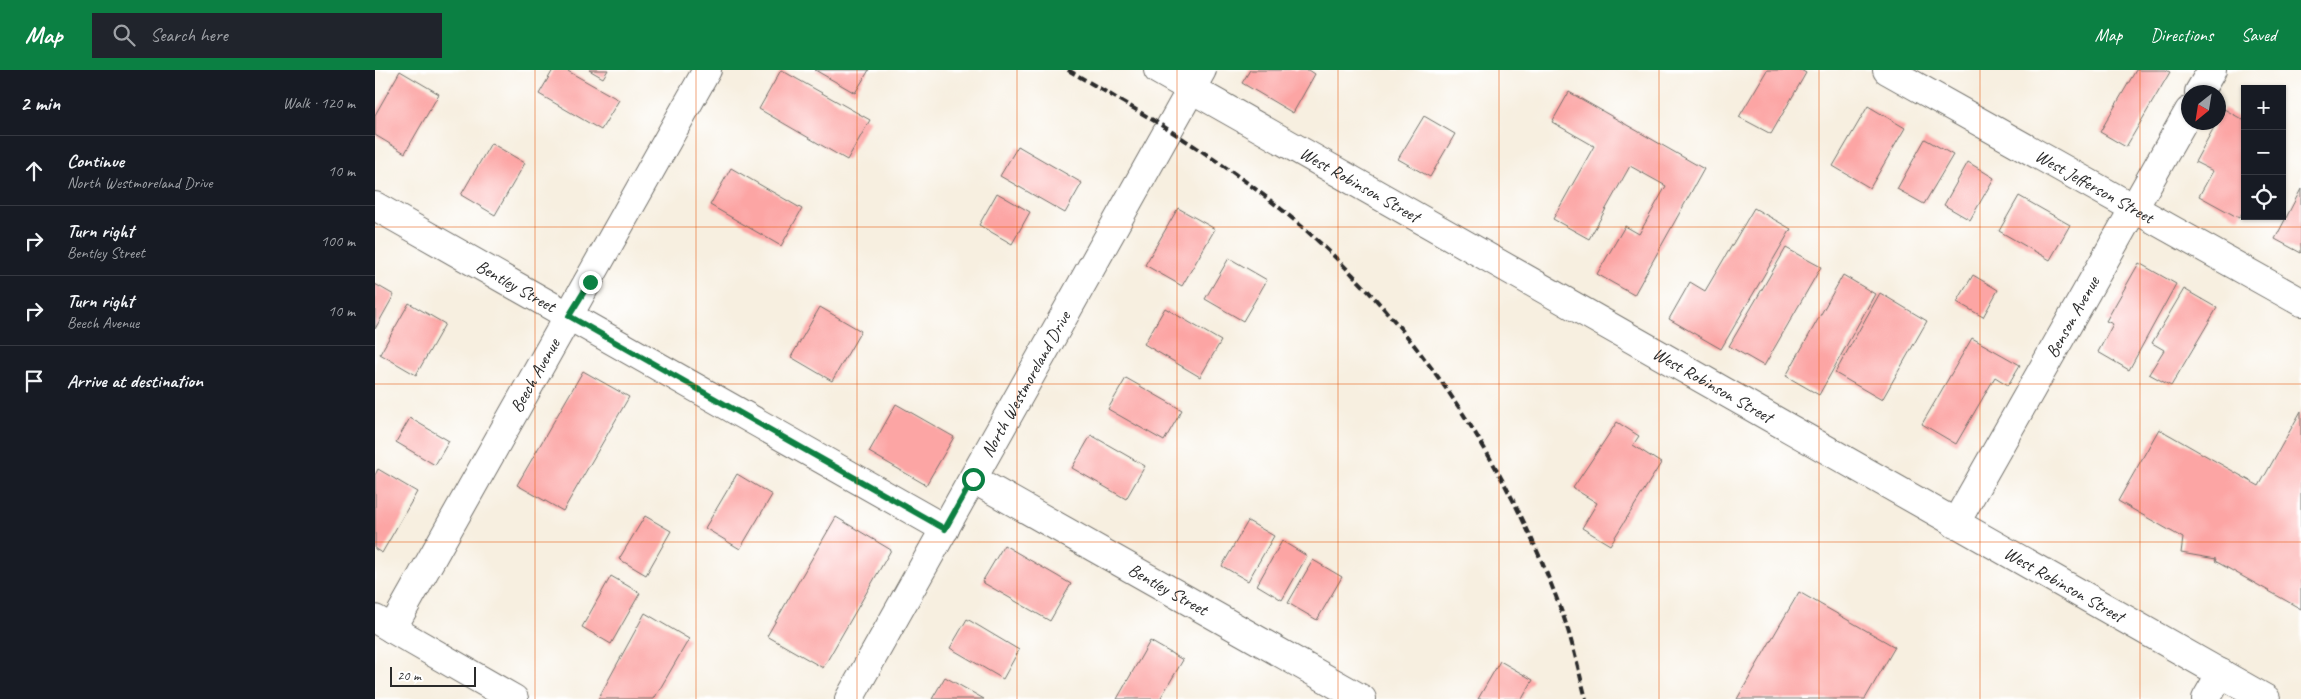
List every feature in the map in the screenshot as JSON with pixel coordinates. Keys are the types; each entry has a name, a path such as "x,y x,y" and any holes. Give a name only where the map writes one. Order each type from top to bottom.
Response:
{"street":[{"name":"Beech Avenue","path":"383,624 569,316 707,70"},
{"name":"West Robinson Street","path":"1158,70 1197,80 1955,524 2266,699"},
{"path":"2203,85 2212,70"},
{"name":"West Jefferson Street","path":"1897,72 2301,302"},
{"name":"North Westmoreland Drive","path":"849,699 1197,80"},
{"name":"Benson Avenue","path":"1955,524 2181,125"},
{"name":"Bentley Street","path":"375,206 945,529"},
{"name":"Bentley Street","path":"973,479 1361,699"},
{"path":"383,624 515,699"},
{"path":"2206,699 2221,673"}],"building":[{"path":"553,70 566,70 619,100 601,130 539,94"},
{"path":"589,70 608,70 603,78"},
{"path":"781,70 870,120 847,160 759,109"},
{"path":"815,70 869,70 855,93"},
{"path":"1250,70 1309,70 1315,74 1293,113 1242,83"},
{"path":"1767,70 1801,70 1806,73 1771,134 1739,117"},
{"path":"2136,70 2166,70 2170,72 2126,147 2100,132"},
{"path":"400,71 439,94 405,153 375,135 375,115"},
{"path":"1569,92 1704,169 1634,295 1597,274 1625,226 1639,234 1666,186 1630,166 1589,239 1553,219 1594,146 1552,122"},
{"path":"1868,106 1905,128 1870,188 1833,166"},
{"path":"2226,110 2241,119 2241,215 2239,218 2199,196 2213,171 2195,162 2213,130 2226,130"},
{"path":"1424,116 1455,134 1430,177 1398,159"},
{"path":"1925,139 1953,155 1924,204 1897,189"},
{"path":"491,143 525,163 495,215 461,195"},
{"path":"1018,146 1082,183 1065,213 1000,176"},
{"path":"1968,162 1994,178 1970,220 1944,205"},
{"path":"731,168 802,209 781,246 710,205"},
{"path":"2301,189 2301,253 2275,239"},
{"path":"997,193 1030,212 1012,244 979,225"},
{"path":"2019,196 2070,225 2050,260 1999,231"},
{"path":"1178,208 1215,229 1182,286 1145,265"},
{"path":"1754,208 1791,229 1721,349 1669,319 1690,282 1705,291"},
{"path":"1786,248 1821,267 1764,366 1729,346"},
{"path":"1229,258 1267,280 1243,321 1205,299"},
{"path":"2139,263 2176,284 2129,370 2098,352 2113,324 2106,321"},
{"path":"1843,275 1875,294 1819,395 1786,376"},
{"path":"1973,275 1998,290 1983,317 1957,302"},
{"path":"375,284 394,295 375,329"},
{"path":"2184,289 2217,308 2171,386 2149,374 2164,350 2152,343"},
{"path":"1880,293 1927,321 1882,400 1835,373"},
{"path":"409,303 445,324 416,375 380,354"},
{"path":"820,307 861,331 832,381 791,357"},
{"path":"1165,308 1221,341 1200,377 1144,344"},
{"path":"1972,338 2020,365 2008,385 1995,377 1956,444 1922,424"},
{"path":"583,371 629,397 563,511 517,485"},
{"path":"1126,378 1182,410 1164,441 1108,409"},
{"path":"896,404 954,437 926,485 869,452"},
{"path":"2301,411 2301,609 2215,561 2216,559 2181,553 2183,538 2118,501 2159,429 2259,486"},
{"path":"410,418 449,441 435,465 396,442"},
{"path":"1617,422 1639,436 1633,445 1661,463 1610,545 1582,528 1597,503 1573,488"},
{"path":"1091,435 1145,466 1126,499 1072,468"},
{"path":"378,469 417,492 382,553 375,549 375,475"},
{"path":"737,474 772,495 740,549 705,528"},
{"path":"645,516 671,531 646,575 619,559"},
{"path":"836,517 891,550 823,668 767,636"},
{"path":"1248,521 1274,536 1248,581 1222,566"},
{"path":"1282,541 1307,556 1282,600 1257,585"},
{"path":"1004,545 1071,584 1050,621 982,582"},
{"path":"1313,560 1342,577 1317,620 1288,603"},
{"path":"611,576 640,593 611,644 582,627"},
{"path":"1799,592 1895,647 1865,699 1737,699"},
{"path":"645,613 689,639 654,699 598,699"},
{"path":"967,619 1019,650 1003,679 950,648"},
{"path":"1150,641 1183,660 1160,699 1117,699"},
{"path":"1500,661 1533,680 1522,699 1478,699"},
{"path":"945,677 984,699 932,699"}],"railway":[{"path":"1068,70 1150,118 1204,153 1281,209 1328,251 1372,295 1413,343 1450,394 1484,447 1514,502 1541,559 1564,618 1586,699"}],"route":[{"path":"590,282 569,316 945,529 973,479"}]}
